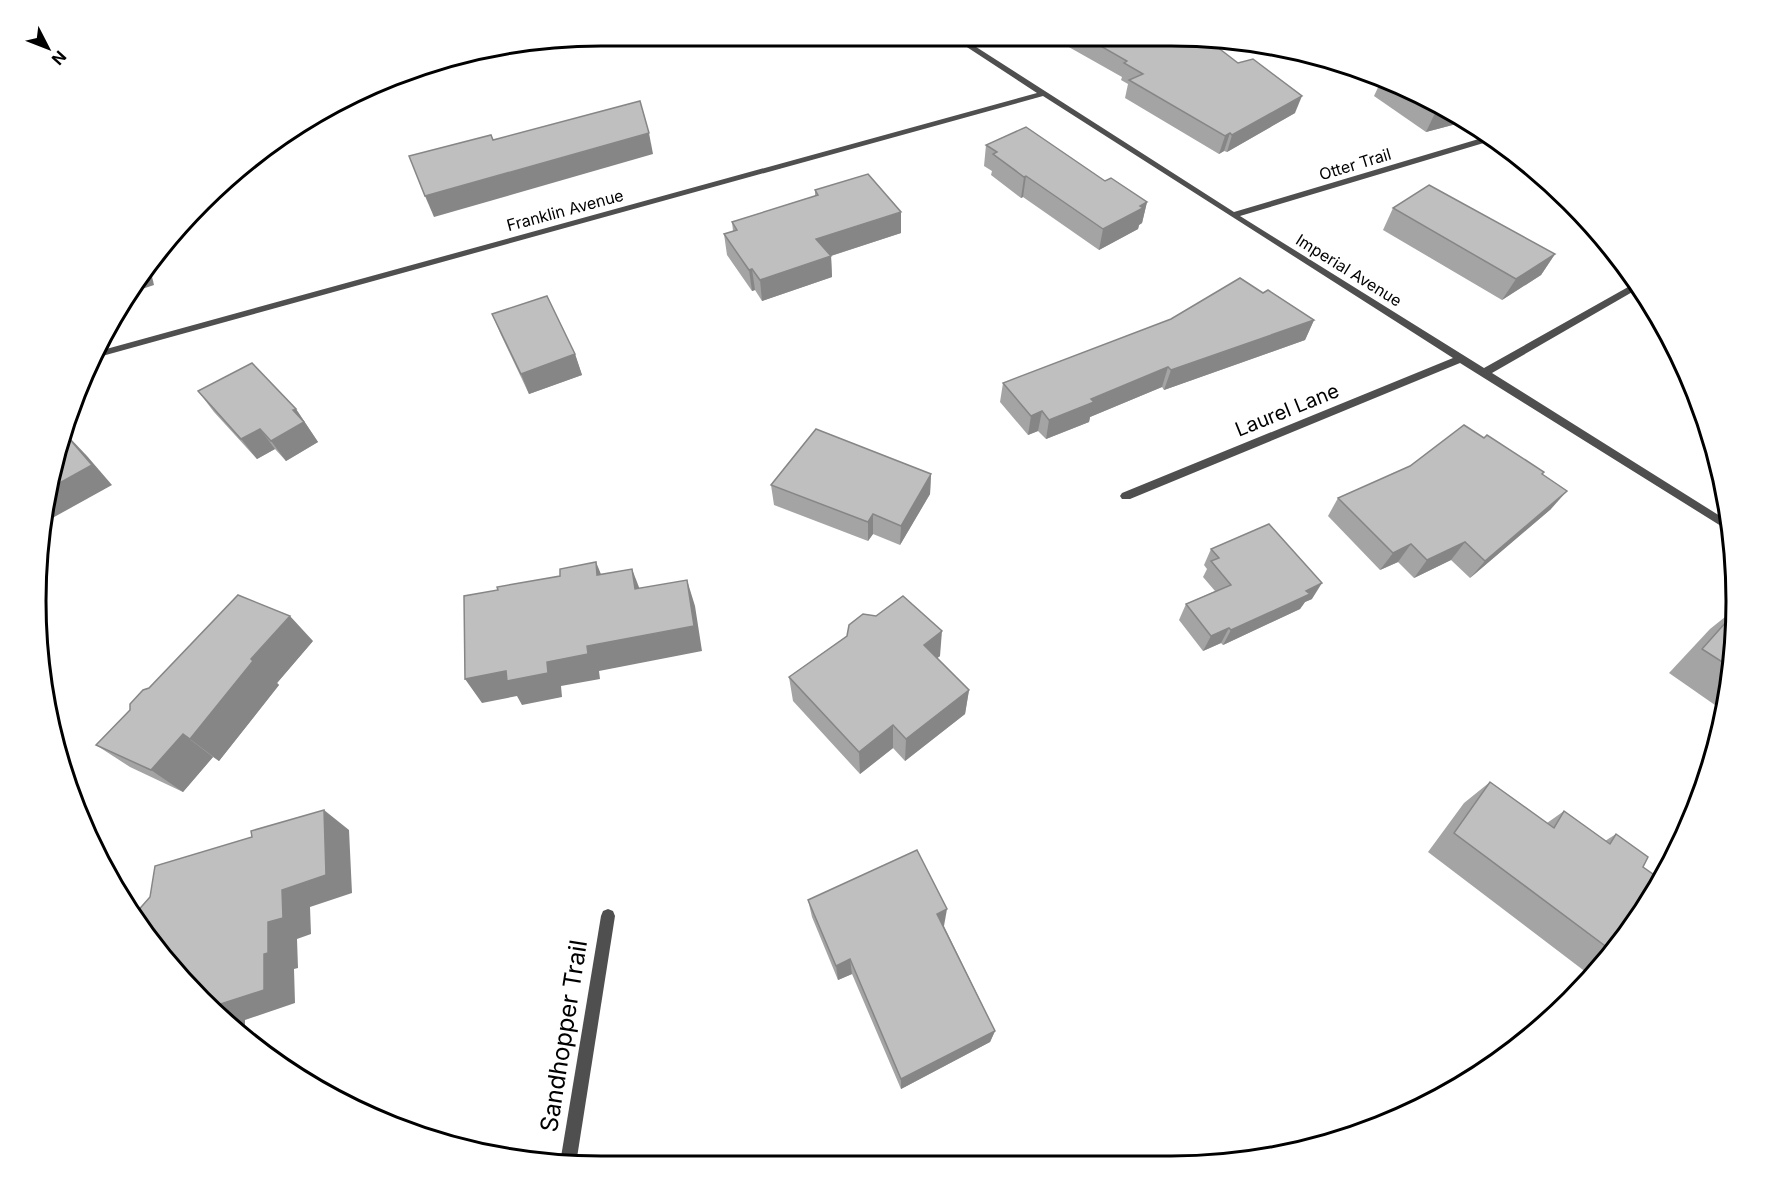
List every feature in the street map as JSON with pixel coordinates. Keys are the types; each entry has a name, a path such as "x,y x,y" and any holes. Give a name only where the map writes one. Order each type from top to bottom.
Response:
{"street":[{"name":"Imperial Avenue","path":"969,46 1720,521"},
{"name":"Franklin Avenue","path":"106,353 1042,94"},
{"name":"Otter Trail","path":"1233,215 1481,141"},
{"path":"1485,372 1630,290"},
{"name":"Laurel Lane","path":"1126,496 1462,358"},
{"name":"Sandhopper Trail","path":"569,1155 608,916"}],"building":[{"path":"1101,46 1220,49 1238,63 1253,59 1302,96 1232,135 1230,133 1225,136 1129,80 1143,74 1124,63 1127,61"},
{"path":"640,101 649,133 425,196 409,156 491,135 493,140"},
{"path":"1026,127 1105,181 1111,178 1147,202 1140,206 1143,208 1103,229 1026,176 1024,177 993,154 997,152 986,145"},
{"path":"868,174 901,212 816,239 831,256 760,280 752,269 749,270 724,234 737,230 732,222 818,195 815,190"},
{"path":"1429,185 1555,254 1516,279 1393,208"},
{"path":"1240,278 1263,293 1268,290 1314,320 1171,370 1168,367 1091,399 1094,402 1049,420 1042,411 1031,416 1003,383 1171,319"},
{"path":"547,296 575,354 521,374 492,314"},
{"path":"252,363 296,409 293,410 304,422 271,441 260,429 241,439 198,391"},
{"path":"1464,425 1484,438 1487,435 1544,472 1542,474 1567,491 1485,561 1465,542 1427,560 1411,544 1393,553 1338,498 1410,466"},
{"path":"816,429 931,474 901,526 873,514 868,522 771,485"},
{"path":"71,440 92,465 59,483"},
{"path":"1269,524 1322,583 1306,591 1310,594 1231,630 1229,628 1211,636 1186,604 1231,585 1211,561 1219,558 1211,549"},
{"path":"596,562 597,575 632,569 635,589 687,580 694,626 587,646 588,654 547,662 548,673 507,681 506,671 465,679 464,596 498,590 497,587 560,576 560,569"},
{"path":"238,595 290,616 251,659 253,661 190,739 183,734 151,770 96,745 130,710 130,704 143,690 149,688"},
{"path":"903,596 942,631 924,645 969,690 906,739 893,725 859,752 789,677 847,636 849,625 863,614 876,616"},
{"path":"1725,623 1722,662 1702,649"},
{"path":"1490,782 1554,828 1564,811 1610,844 1616,834 1648,857 1643,867 1653,874 1632,910 1605,946 1454,833"},
{"path":"324,810 326,875 282,890 283,918 268,922 268,953 264,954 264,990 220,1004 184,967 139,909 150,897 155,866 252,837 251,831"},
{"path":"917,850 947,909 937,914 995,1031 901,1079 850,959 836,966 808,900"}]}
